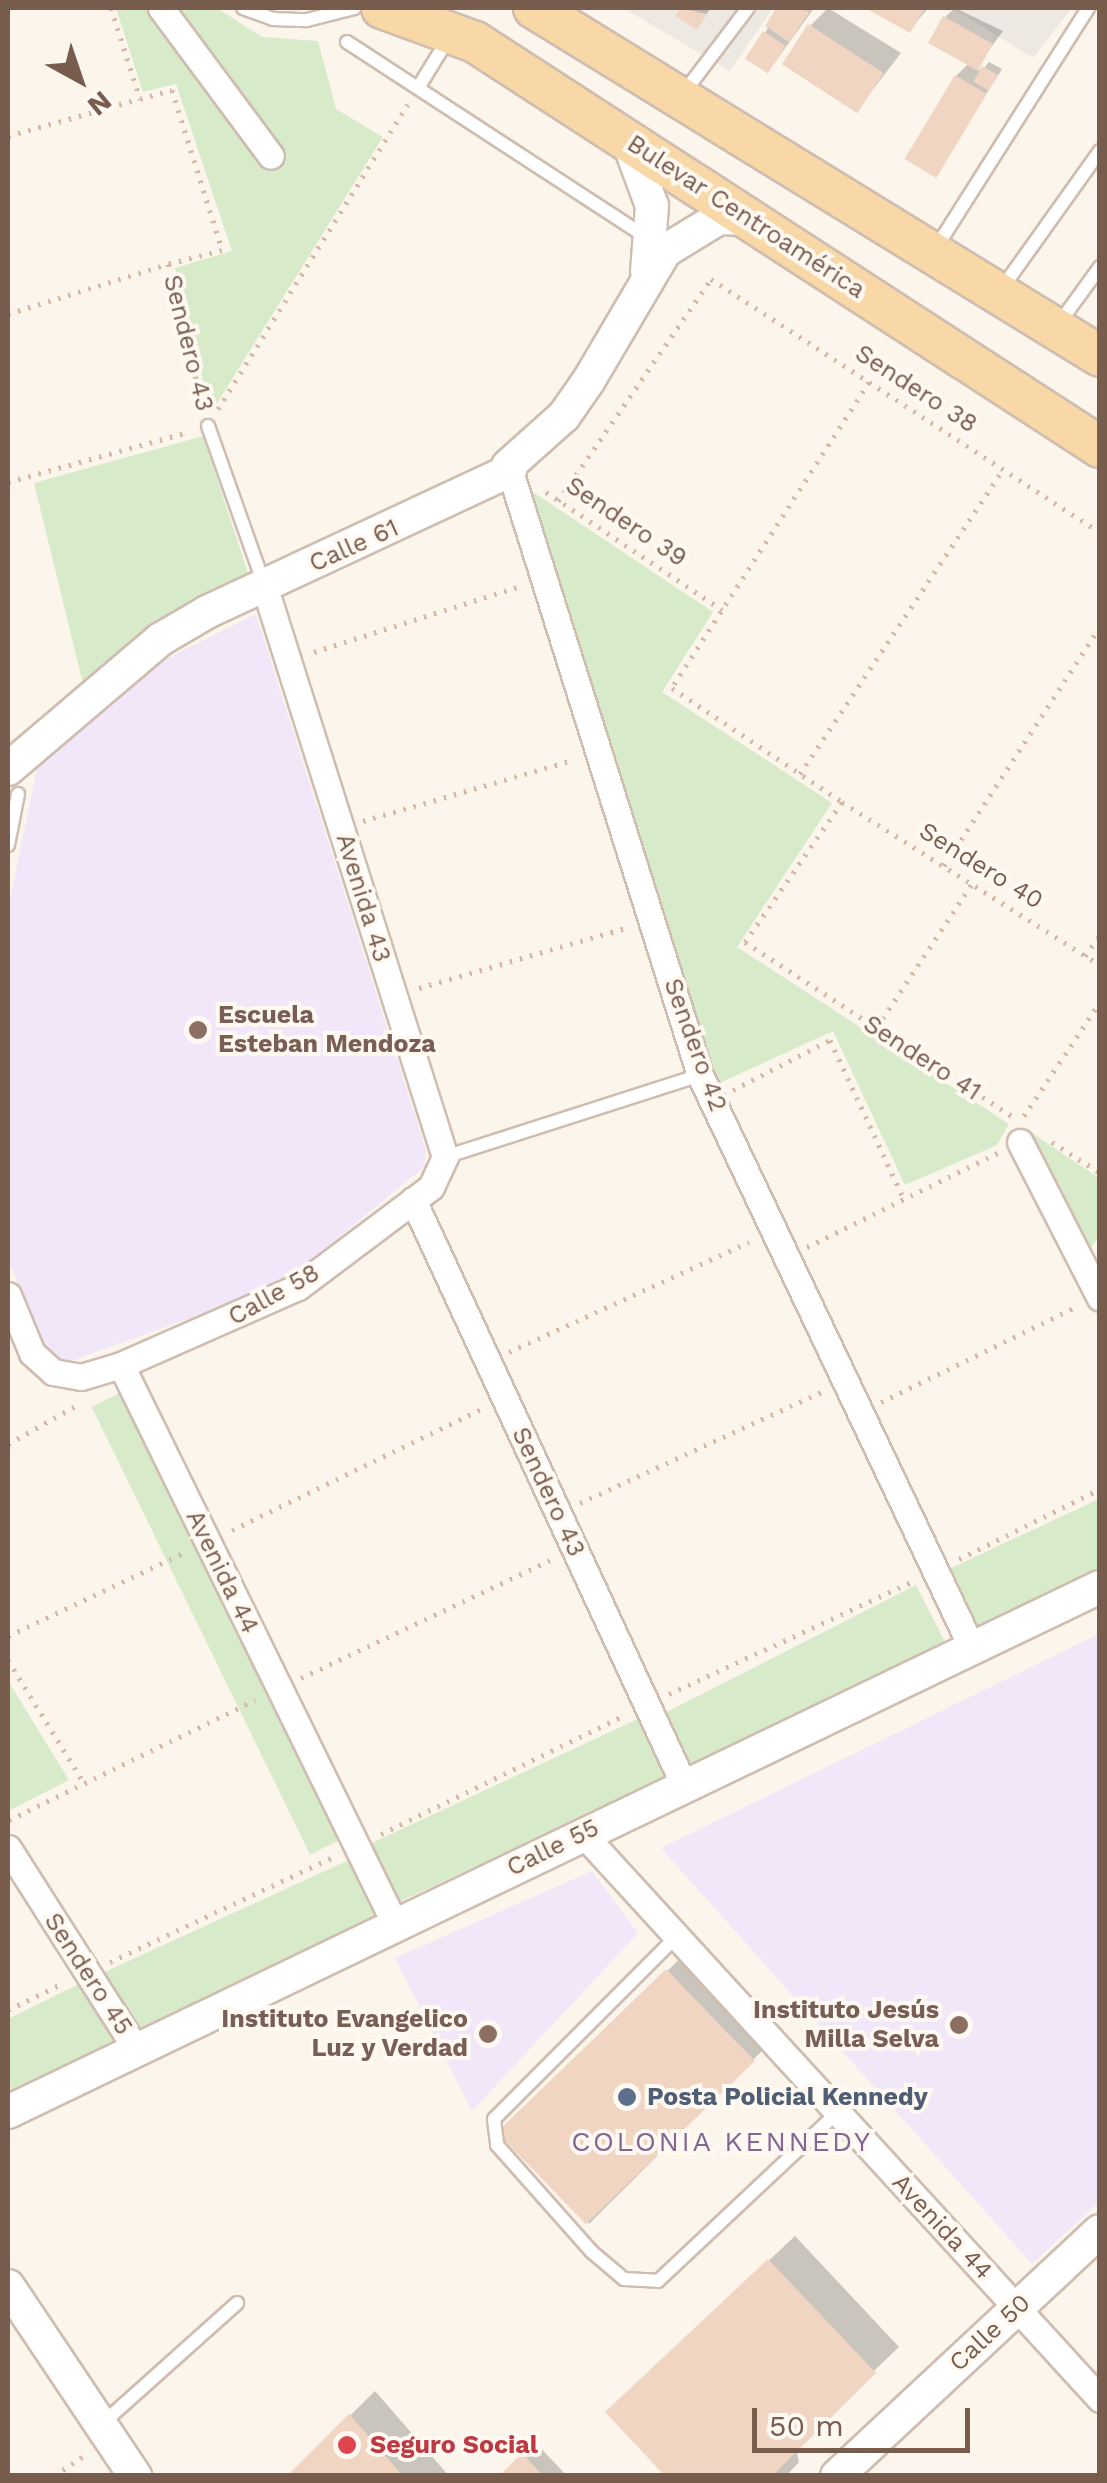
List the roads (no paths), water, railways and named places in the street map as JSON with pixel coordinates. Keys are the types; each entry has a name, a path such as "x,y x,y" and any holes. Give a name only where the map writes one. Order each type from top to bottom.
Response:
{"main road":[{"name":"Bulevar Centroamérica","path":"382,8 452,27 1100,447"},
{"path":"534,8 1100,356"}],"street":[{"path":"160,8 271,156"},
{"name":"Calle 61","path":"628,140 648,188 653,242 646,277"},
{"name":"Calle 61","path":"13,782 161,639 264,585 509,468 564,416 646,277 690,231 719,218 748,219"},
{"name":"Sendero 42","path":"509,468 700,1075 972,1648"},
{"name":"Avenida 43","path":"264,585 445,1157"},
{"path":"1013,1138 1099,1297"},
{"path":"413,1200 431,1187 445,1157"},
{"name":"Sendero 43","path":"413,1200 682,1783"},
{"name":"Calle 58","path":"124,1371 298,1287 413,1200"},
{"path":"8,1295 32,1353 53,1372 81,1377 124,1371"},
{"name":"Avenida 44","path":"124,1371 395,1924"},
{"name":"Calle 55","path":"8,2112 682,1783 1100,1587"},
{"name":"Avenida 44","path":"583,1834 1100,2399"},
{"name":"Sendero 45","path":"8,1848 136,2049"},
{"name":"Calle 50","path":"837,2476 1100,2230"},
{"path":"8,2286 135,2476"}],"lane":[{"path":"243,8 273,20 307,20 354,8"},
{"path":"680,97 748,8"},
{"path":"933,253 1088,8"},
{"path":"418,88 452,27"},
{"path":"347,42 653,242"},
{"path":"998,293 1100,151"},
{"path":"1055,328 1100,267"},
{"name":"Sendero 43","path":"208,426 264,585"},
{"path":"8,845 13,782"},
{"path":"445,1157 700,1075"},
{"path":"676,1936 494,2119 497,2145 592,2252 624,2279 658,2281 837,2114"},
{"path":"101,2425 237,2302"}],"place":[{"name":"Escuela Esteban Mendoza","path":"198,1030"},
{"name":"Instituto Jesús Milla Selva","path":"959,2025"},
{"name":"Instituto Evangelico Luz y Verdad","path":"488,2034"},
{"name":"Posta Policial Kennedy","path":"627,2097"},
{"name":"Seguro Social","path":"347,2445"}],"district":[{"name":"COLONIA KENNEDY","path":"722,2142"}]}
